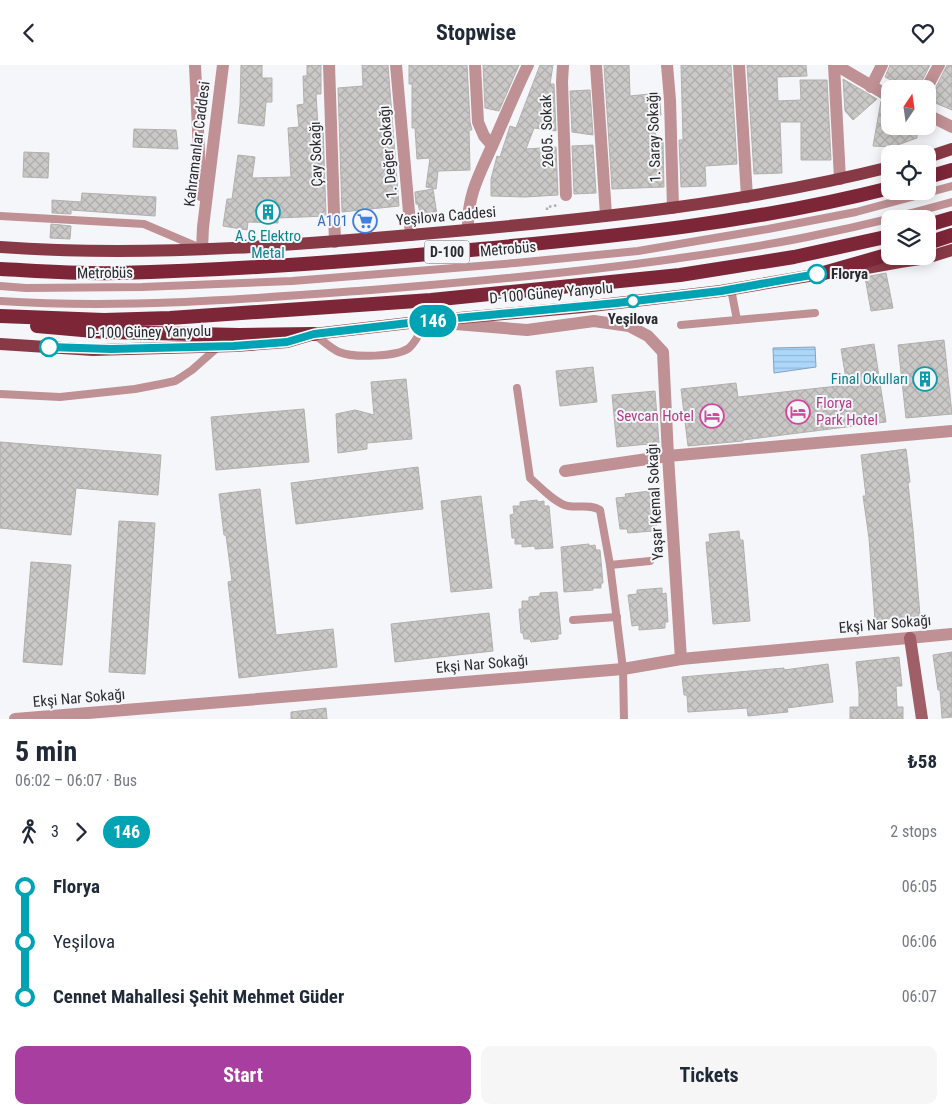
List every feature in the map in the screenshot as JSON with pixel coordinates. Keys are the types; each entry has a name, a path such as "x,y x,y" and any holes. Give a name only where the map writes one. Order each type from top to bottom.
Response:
{"highway":[{"path":"936,175 952,170"},
{"name":"D-100","path":"0,269 115,273 322,263 422,255 558,242 694,225 801,208 881,190"},
{"path":"936,223 952,218"},
{"path":"936,240 952,235"},
{"path":"0,317 104,320 170,318 431,300 689,273 794,257 881,238"},
{"path":"820,274 881,257"},
{"path":"0,317 16,323 43,327 105,332 239,335 314,334"}],"main road":[{"path":"936,154 952,149"},
{"name":"Yeşilova Caddesi","path":"0,247 72,251 202,249 335,242 539,224 747,197 881,169"},
{"name":"D-100 Güney Yanyolu","path":"0,344 93,350 219,347 287,342 314,334 426,321 591,306 732,289 926,258 952,250"},
{"path":"910,638 922,719"}],"street":[{"path":"195,65 203,227 202,249"},
{"name":"Kahramanlar Caddesi","path":"203,227 223,65"},
{"name":"Çay Sokağı","path":"328,65 335,242"},
{"name":"1. Değer Sokağı","path":"396,65 411,235"},
{"path":"475,65 478,123 484,136 492,145"},
{"path":"468,230 468,208 472,191 504,114 528,65"},
{"name":"2605. Sokak","path":"563,65 566,195"},
{"path":"596,65 606,215"},
{"name":"1. Saray Sokağı","path":"667,65 670,100 673,207"},
{"path":"739,65 747,197"},
{"path":"835,65 881,92"},
{"path":"835,65 840,179"},
{"path":"871,87 882,65"},
{"path":"931,80 940,65"},
{"path":"936,119 952,127"},
{"name":"Yaşar Kemal Sokağı","path":"426,321 527,330 594,321 629,326 648,336 663,352 681,659"},
{"path":"566,471 668,456 952,431"},
{"name":"Ekşi Nar Sokağı","path":"15,719 623,669 681,659 952,635"}],"lane":[{"name":"Metrobüs","path":"0,286 26,288 142,287 256,283 619,253 768,229 856,212 952,186"},
{"name":"Metrobüs","path":"0,301 47,304 258,299 517,278 712,253 810,236 902,216 952,202"},
{"path":"0,216 144,224 202,249"},
{"path":"732,289 737,320"},
{"path":"681,325 814,313"},
{"path":"314,334 340,353 358,356 398,352 408,348 417,338 426,321"},
{"path":"0,394 60,397 135,389 175,381 219,347"},
{"path":"517,388 530,478 562,504 579,507 593,506 600,510 610,565 623,669 624,719"},
{"path":"610,565 650,561"},
{"path":"573,620 617,617"}],"water":[{"path":"815,347 816,367 774,373 773,348"}],"building":[{"path":"241,65 262,65 262,78 272,78 272,102 266,102 264,126 238,123"},
{"path":"307,65 321,65 321,94 316,94 318,126 323,126 326,216 278,218 278,223 248,222 247,230 223,226 227,199 232,199 238,155 255,157 252,178 291,177 288,128 299,127 297,105 304,104 303,76 307,76"},
{"path":"362,65 388,65 399,206 342,212 338,88 363,86"},
{"path":"409,65 467,65 472,130 469,130 470,170 438,171 436,189 426,187 430,158 417,159 415,128 412,128 412,84 409,84"},
{"path":"483,65 519,65 499,111 485,108"},
{"path":"540,65 553,65 550,84 554,84 556,131 534,128 526,149 556,147 558,195 525,197 491,196 491,179 497,156 500,157 510,126 516,128"},
{"path":"604,65 629,65 630,96 659,93 661,115 656,115 655,141 663,141 664,187 612,189"},
{"path":"681,65 731,65 737,164 705,166 706,186 681,187 679,140 683,140"},
{"path":"747,65 806,65 807,76 777,77 778,101 801,100 800,80 827,80 831,160 801,160 801,122 780,122 782,173 754,174"},
{"path":"890,65 930,65 922,80 891,80 885,77"},
{"path":"947,65 952,65 952,110 936,103 936,87"},
{"path":"843,79 877,99 853,120 845,111"},
{"path":"590,90 593,135 572,132 570,91"},
{"path":"881,101 881,135 917,135 917,138 898,145 873,146"},
{"path":"134,129 176,130 178,149 133,147"},
{"path":"593,145 596,193 574,194 572,146"},
{"path":"24,152 49,153 48,178 23,177"},
{"path":"433,189 437,215 421,217 418,204 416,204 415,192"},
{"path":"82,193 156,197 155,216 71,210 71,214 52,213 52,200 81,202"},
{"path":"51,224 71,226 70,239 50,238"},
{"path":"886,273 893,308 871,311 865,277"},
{"name":"Final Okulları","path":"944,340 952,414 906,418 898,345"},
{"path":"874,344 886,422 743,441 688,446 681,389 736,383 738,397 847,385 841,349"},
{"path":"593,367 597,402 560,406 556,371"},
{"path":"406,379 412,439 367,443 367,449 338,453 336,414 355,410 374,415 371,382"},
{"path":"655,391 659,443 617,447 612,395"},
{"path":"304,409 309,462 216,470 211,417"},
{"path":"0,442 161,455 158,495 76,488 71,535 0,528"},
{"path":"906,449 920,616 875,620 869,538 863,496 866,496 861,455"},
{"path":"418,467 423,509 296,524 291,483"},
{"path":"260,489 276,635 333,629 337,667 239,678 228,582 232,581 219,494"},
{"path":"650,491 651,497 654,497 657,525 653,525 653,531 628,533 627,529 620,529 616,498 626,497 625,494"},
{"path":"481,496 492,588 451,592 441,501"},
{"path":"537,500 538,502 544,501 544,506 549,506 553,548 535,549 535,546 522,547 522,544 515,544 515,538 512,538 510,515 514,514 513,506 520,506 520,502"},
{"path":"119,521 155,523 145,674 109,672"},
{"path":"739,531 740,540 743,540 750,621 713,624 706,542 710,542 709,534"},
{"path":"589,544 589,546 595,545 596,550 600,550 603,583 601,583 601,588 564,592 561,547"},
{"path":"31,562 71,565 62,665 23,662"},
{"path":"662,588 662,594 666,593 668,622 665,622 665,628 639,630 639,625 632,626 628,595 637,594 637,590"},
{"path":"557,592 561,634 558,634 558,639 531,642 530,639 524,639 523,633 521,633 519,609 522,609 522,601 529,601 529,597 540,596 540,593"},
{"path":"489,613 493,651 395,662 391,624"},
{"path":"952,652 952,717 942,718 940,690 938,690 933,655"},
{"path":"899,657 902,686 896,686 897,707 903,707 903,719 850,719 850,707 859,707 856,662"},
{"path":"828,664 833,702 787,708 788,712 748,716 747,708 688,712 687,695 684,695 682,677 784,668 784,670"},
{"path":"326,708 327,719 291,719 291,712"}],"bus line":[{"name":"146","path":"49,347 93,350 234,346 287,342 314,334 721,291 817,274"}],"place":[{"name":"A.G Elektro Metal","path":"268,212"},
{"name":"A101","path":"365,221"},
{"name":"Florya","path":"817,274"},
{"name":"Yeşilova","path":"633,301"},
{"name":"Final Okulları","path":"925,379"},
{"name":"Florya Park Hotel","path":"798,412"},
{"name":"Sevcan Hotel","path":"712,416"}]}
